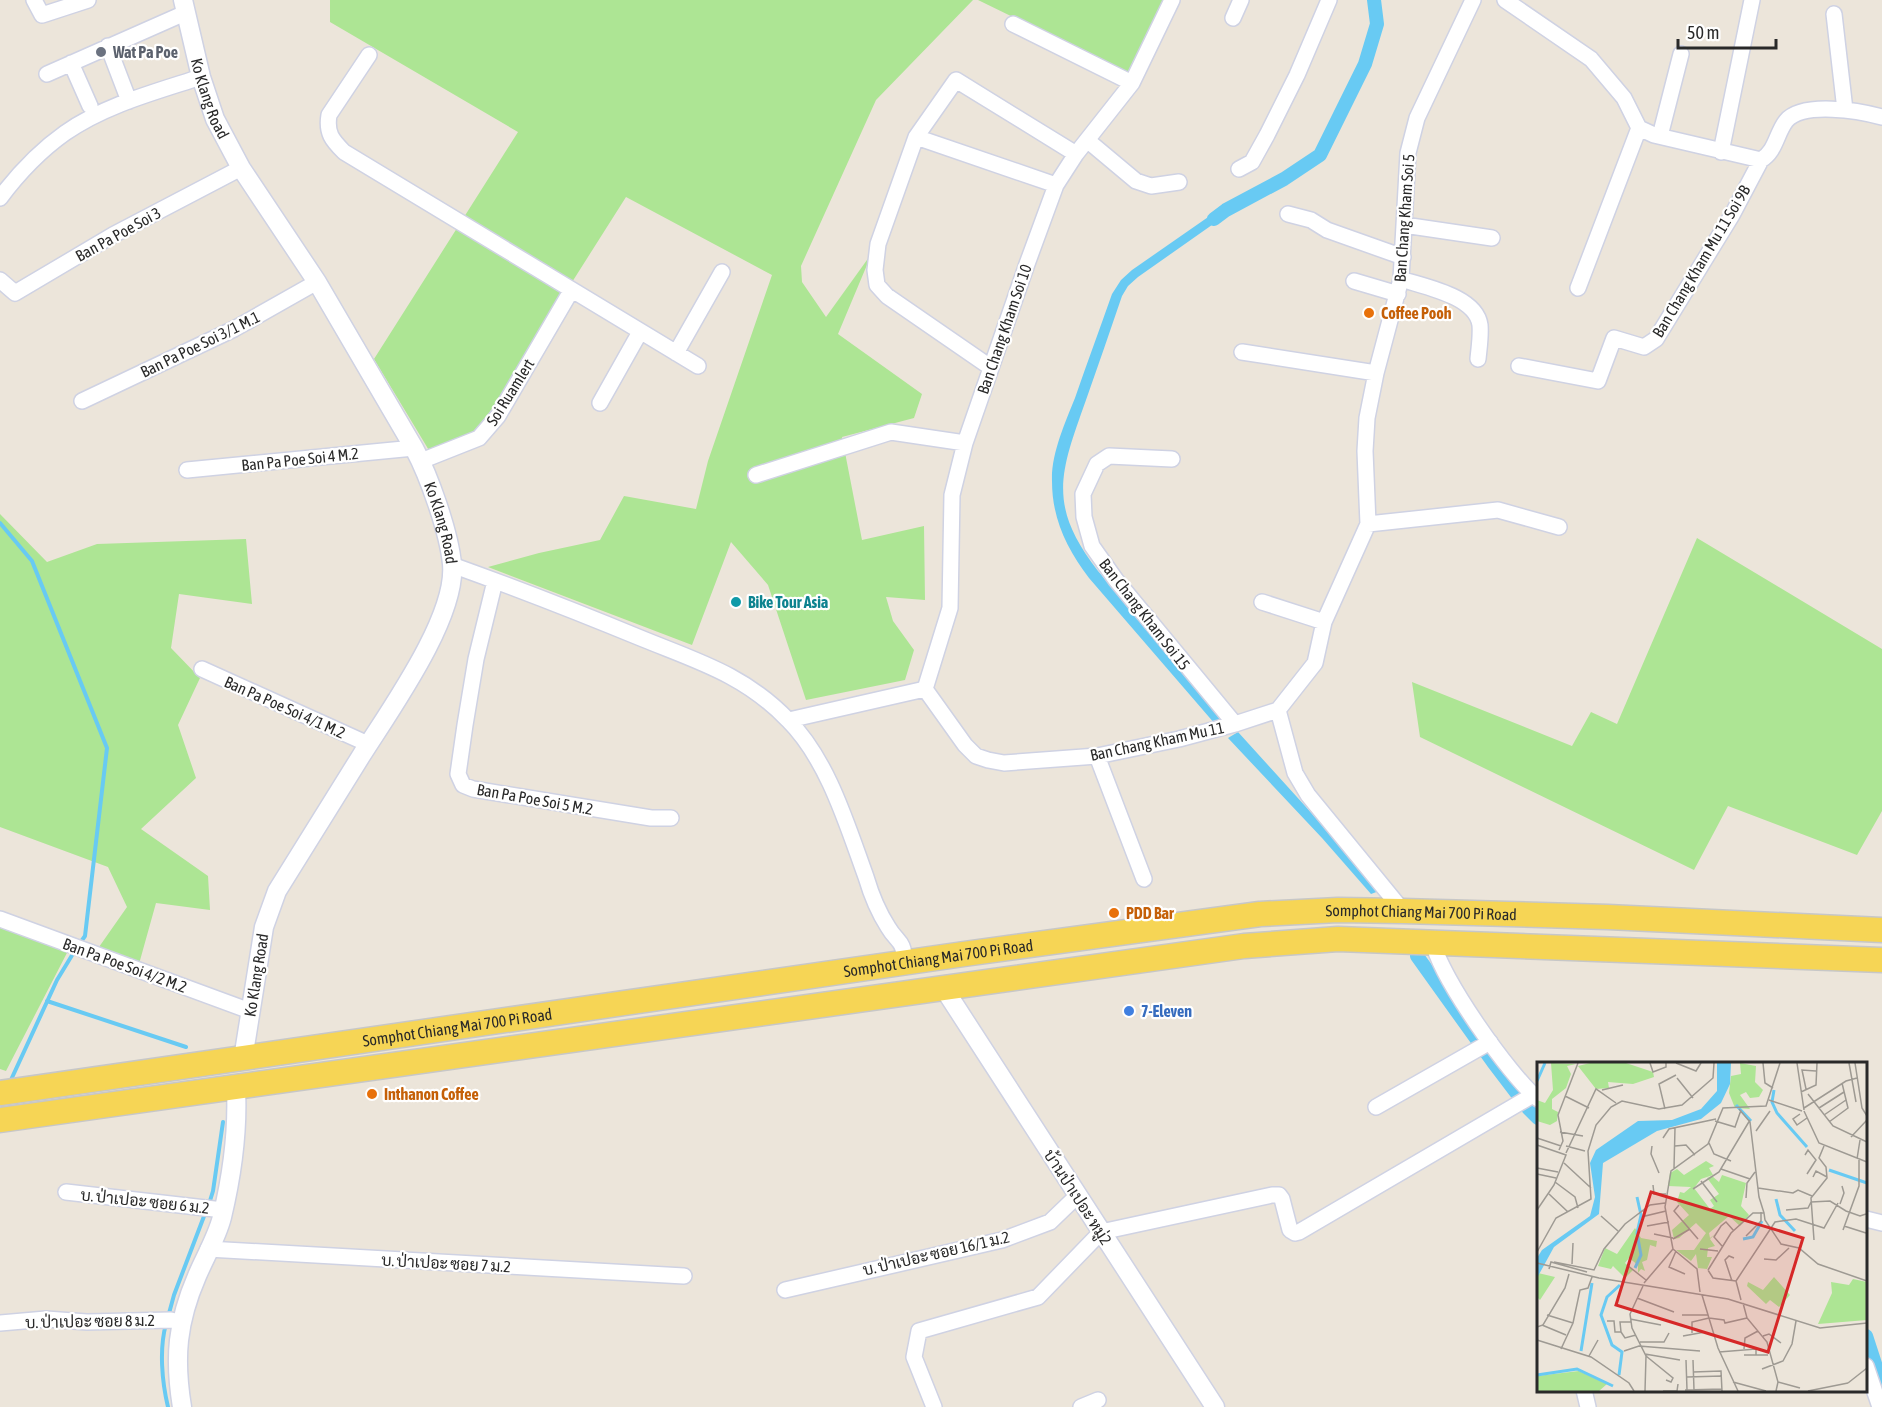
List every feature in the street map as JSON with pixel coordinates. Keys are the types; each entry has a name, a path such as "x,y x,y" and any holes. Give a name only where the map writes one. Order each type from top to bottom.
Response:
{"main road":[{"name":"Somphot Chiang Mai 700 Pi Road","path":"9,1092 905,962 1260,914 1338,910 1403,911 1608,917 1882,930"},
{"name":"Somphot Chiang Mai 700 Pi Road","path":"4,1120 1244,946 1338,939 1882,960"}],"street":[{"path":"34,0 42,15 88,0"},
{"name":"Ban Chang Kham Soi 10","path":"925,689 950,608 952,495 965,443 990,367 1056,185 1076,154 1132,82 1172,0"},
{"path":"1233,18 1241,0"},
{"path":"1239,169 1252,162 1268,135 1329,0"},
{"name":"Ban Chang Kham Soi 5","path":"1278,710 1315,663 1324,622 1368,524 1365,451 1367,418 1376,373 1400,286 1407,153 1417,118 1473,0"},
{"path":"1505,0 1591,59 1624,98 1639,128 1660,136 1761,160 1773,150 1786,122 1791,117 1822,108 1882,117"},
{"path":"1721,152 1752,0"},
{"path":"47,74 108,46 184,6"},
{"name":"Ko Klang Road","path":"184,6 201,77 215,119 241,168 317,282 417,454 441,518 452,565 447,602 418,664 277,891 264,927 243,1059"},
{"path":"1834,14 1845,110"},
{"path":"1013,24 1132,82"},
{"path":"108,46 129,102"},
{"path":"1660,136 1681,54"},
{"path":"369,55 329,115 327,126 331,140 344,152 698,366"},
{"path":"71,63 90,106"},
{"path":"0,198 40,154 66,133 129,102 201,77"},
{"path":"990,367 887,296 877,285 875,270 878,244 916,137 956,81 1076,154"},
{"path":"1578,288 1639,128"},
{"path":"916,137 1056,185"},
{"path":"1088,140 1136,181 1151,186 1179,182"},
{"name":"Ban Chang Kham Mu 11 Soi 9B","path":"1520,366 1598,381 1614,338 1644,347 1656,339 1732,215 1761,160"},
{"name":"Ban Pa Poe Soi 3","path":"0,280 15,293 113,235 241,168"},
{"path":"1288,214 1311,220 1327,230 1403,257"},
{"path":"1404,225 1492,238"},
{"path":"676,353 722,272"},
{"path":"1354,280 1400,286 1457,298 1474,311 1480,327 1478,359"},
{"name":"Ban Pa Poe Soi 3/1 M.1","path":"82,401 234,329 317,282"},
{"name":"Soi Ruamlert","path":"417,454 479,438 498,416 571,291"},
{"path":"600,403 640,332"},
{"path":"1242,352 1376,373"},
{"path":"756,475 891,432 965,443"},
{"name":"Ban Pa Poe Soi 4 M.2","path":"187,470 417,454"},
{"name":"Ban Chang Kham Soi 15","path":"1172,459 1109,456 1097,464 1083,494 1084,517 1092,546 1116,580 1235,724"},
{"path":"1368,524 1498,510 1559,528"},
{"path":"452,565 712,666 749,687 789,720 814,755 837,802 868,884 888,928 900,940 905,962"},
{"name":"Ban Pa Poe Soi 5 M.2","path":"495,581 476,659 467,714 458,774 463,785 472,789 651,818 671,818"},
{"path":"1262,602 1324,622"},
{"name":"Ban Pa Poe Soi 4/1 M.2","path":"202,669 368,744"},
{"path":"789,720 925,689"},
{"name":"Ban Chang Kham Mu 11","path":"925,689 965,745 976,756 1004,763 1097,756 1179,739 1278,710"},
{"path":"1278,710 1295,773 1308,795 1403,911"},
{"path":"1097,756 1144,879"},
{"name":"Ban Pa Poe Soi 4/2 M.2","path":"0,919 250,1011"},
{"path":"934,1407 914,1357 919,1331 1038,1297 1101,1232 1279,1195 1290,1230 1295,1233 1299,1232 1536,1097 1490,1042 1443,969 1435,954 1433,942"},
{"name":"บ้านป่าเปอะ หมู่2","path":"943,987 1215,1407"},
{"path":"1376,1107 1490,1042"},
{"path":"182,1407 172,1320 222,1219 230,1177 237,1117 236,1089"},
{"name":"บ. ป่าเปอะ ซอย 6 ม.2","path":"66,1192 223,1210"},
{"name":"บ. ป่าเปอะ ซอย 16/1 ม.2","path":"785,1290 1002,1240 1050,1222 1077,1196"},
{"path":"1867,1218 1882,1223"},
{"name":"บ. ป่าเปอะ ซอย 7 ม.2","path":"208,1250 684,1276"},
{"name":"บ. ป่าเปอะ ซอย 8 ม.2","path":"0,1323 46,1319 87,1322 172,1320"},
{"path":"1867,1369 1880,1407"},
{"path":"1584,1392 1588,1407"},
{"path":"1081,1407 1098,1400"}],"green space":[{"path":"330,0 973,0 876,100 801,266 802,282 826,317 872,253 838,334 922,394 914,418 842,437 862,540 924,526 925,600 886,597 893,621 914,650 905,680 806,700 768,585 731,542 692,645 488,567 600,540 624,496 696,509 708,461 772,275 626,197 477,432 430,452 374,359 518,132 330,22"},
{"path":"978,0 1165,0 1129,74"},
{"path":"0,514 47,562 97,544 246,539 252,604 179,594 171,648 200,678 178,725 196,778 141,829 208,876 210,910 156,903 139,964 99,947 127,907 108,867 0,827"},
{"path":"1697,538 1882,649 1882,811 1857,855 1728,806 1694,870 1420,737 1412,682 1572,746 1591,712 1617,724"},
{"path":"0,922 69,949 6,1071 0,1069"}],"water":[{"path":"1224,206 1229,213 1138,277 1128,286 1122,296 1070,448 1063,488 1065,507 1071,527 1082,548 1098,571 1227,720 1215,724 1081,567 1058,521 1053,495 1052,471 1059,439 1112,294 1121,280"},
{"path":"1238,732 1379,891 1371,894 1228,738"}],"waterway":[{"path":"1214,219 1226,210 1284,179 1320,155 1365,64 1377,24 1374,0"},
{"path":"0,523 32,561 107,748 85,936 80,943"},
{"path":"10,1082 57,980 74,952"},
{"path":"1417,956 1493,1062 1537,1117"},
{"path":"47,1001 186,1047"},
{"path":"209,1204 223,1122"},
{"path":"168,1317 206,1211"},
{"path":"166,1324 162,1366 168,1407"},
{"path":"1867,1339 1882,1385"}],"place":[{"name":"Wat Pa Poe","path":"101,52"},
{"name":"Coffee Pooh","path":"1369,313"},
{"name":"Bike Tour Asia","path":"736,602"},
{"name":"PDD Bar","path":"1114,913"},
{"name":"7-Eleven","path":"1129,1011"},
{"name":"Inthanon Coffee","path":"372,1094"}]}
